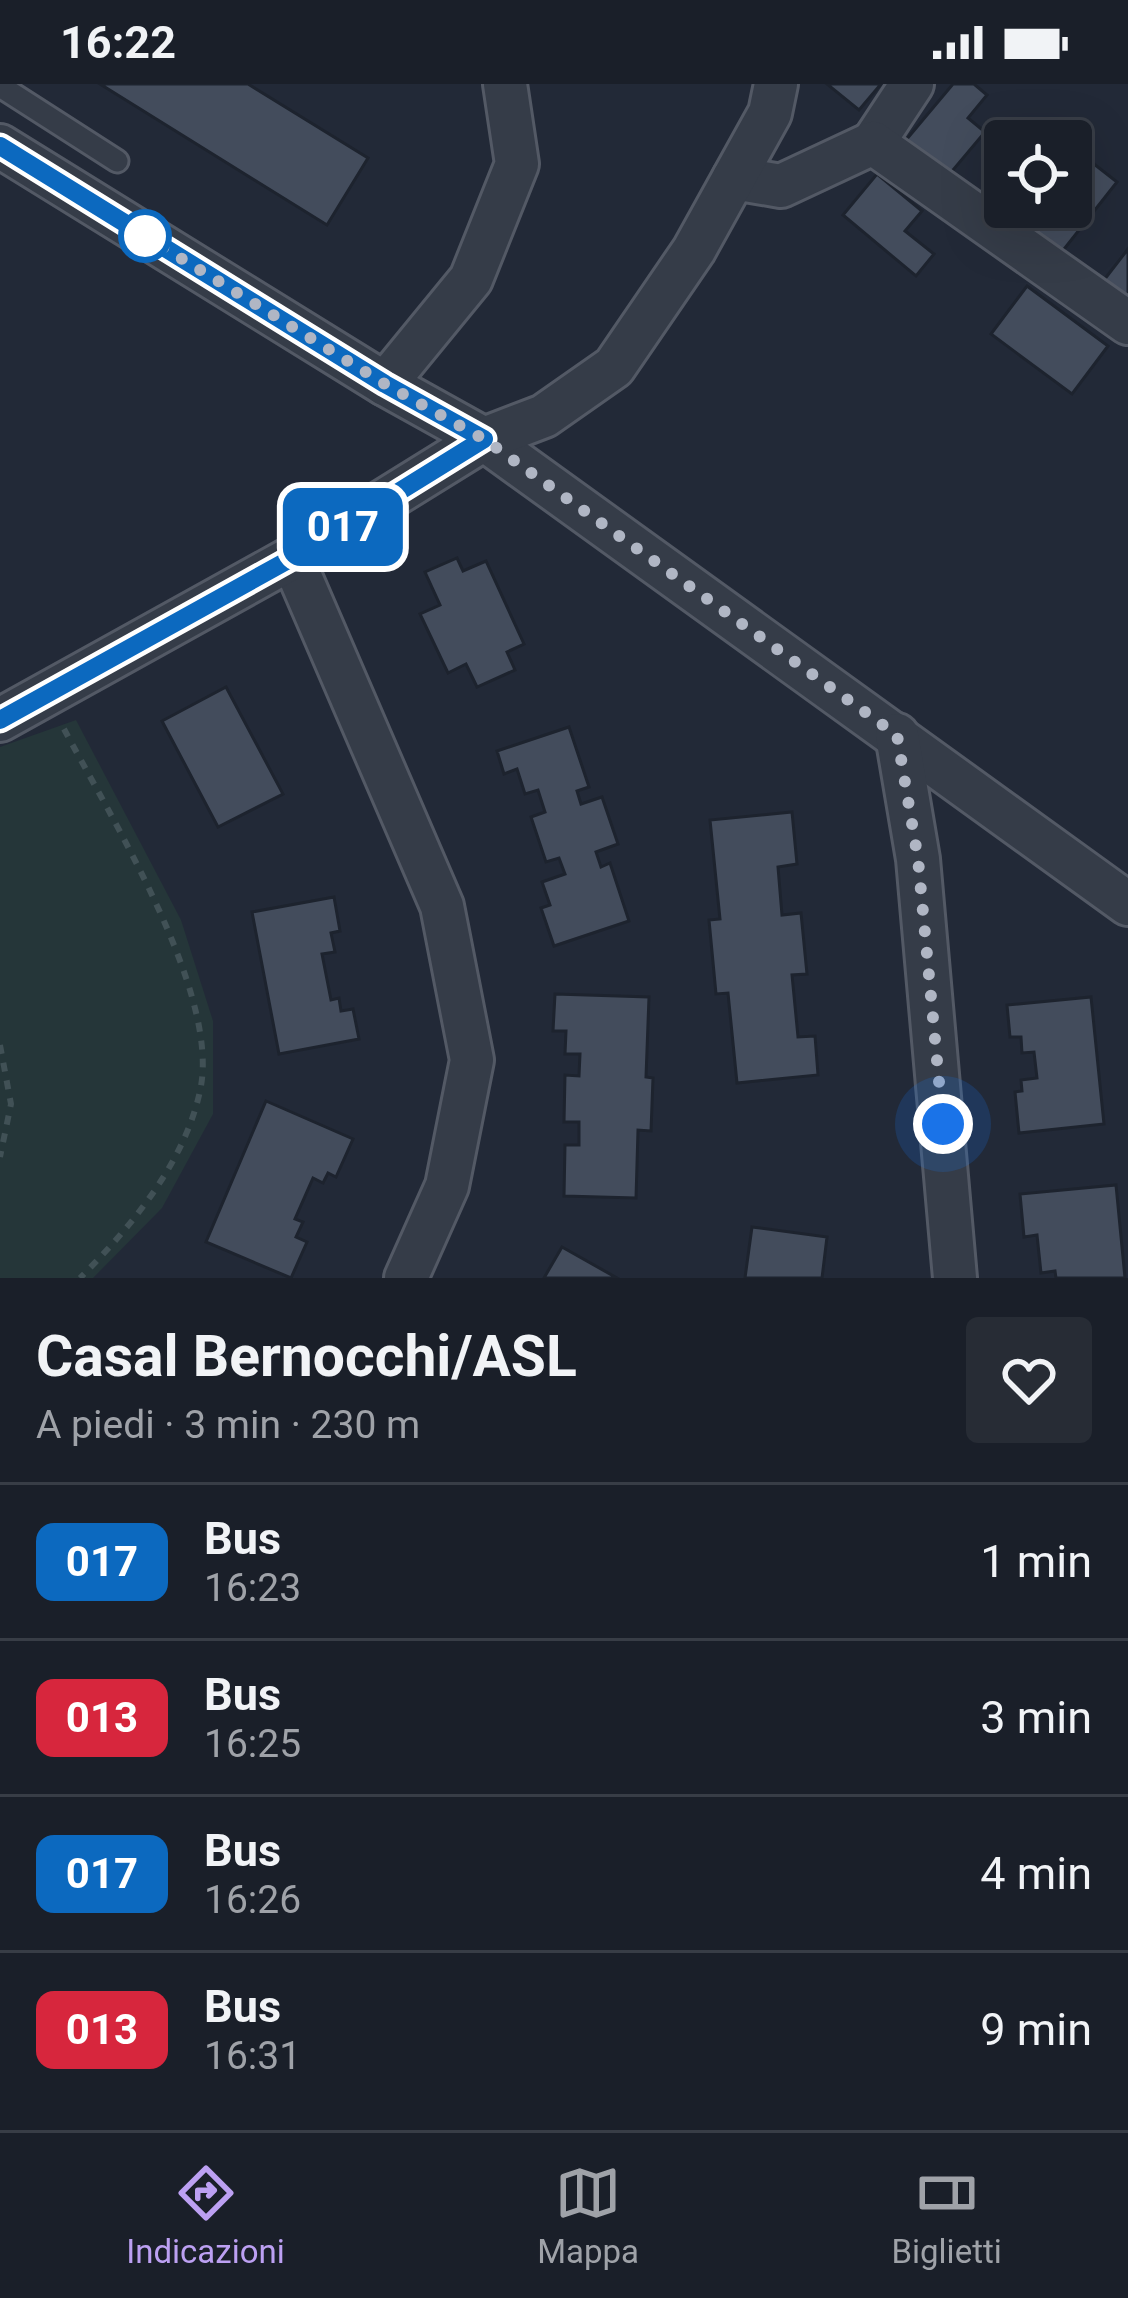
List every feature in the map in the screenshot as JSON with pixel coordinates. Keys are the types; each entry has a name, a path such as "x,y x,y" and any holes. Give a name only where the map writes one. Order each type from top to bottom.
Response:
{"street":[{"path":"385,384 471,279 517,164 505,84"},
{"path":"0,720 292,558 484,439 544,416 614,367 694,250 770,113 776,84"},
{"path":"734,178 781,186 873,143 912,84"},
{"path":"873,143 1128,322"},
{"path":"0,146 385,384 484,439 1128,904"},
{"path":"292,558 442,906 472,1060 447,1186 406,1278"},
{"path":"897,735 918,859 955,1278"}],"lane":[{"path":"0,86 117,161"}],"path":[{"path":"46,694 169,928 199,1025 202,1083 184,1144 116,1242 80,1278"},
{"path":"0,1045 11,1105 0,1156"}],"shaded area":[{"path":"76,720 181,920 213,1021 213,1114 162,1208 93,1278 0,1278 0,747"}],"building":[{"path":"100,84 248,84 368,158 327,225"},
{"path":"827,84 881,84 859,110"},
{"path":"953,84 974,84 987,95 968,118 984,133 948,176 906,140"},
{"path":"1092,162 1117,182 1092,214"},
{"path":"877,174 922,211 905,231 934,254 916,276 843,215"},
{"path":"1018,228 1081,228 1057,258"},
{"path":"1128,249 1128,299 1104,280"},
{"path":"1027,286 1108,346 1072,394 991,334"},
{"path":"457,558 463,571 486,561 524,644 507,652 515,670 477,687 466,664 448,673 420,614 440,605 425,572"},
{"path":"226,687 283,794 218,827 162,721"},
{"path":"569,727 589,787 577,791 581,804 602,797 618,844 596,852 601,867 610,863 629,921 554,946 541,908 550,905 542,882 565,874 559,858 546,862 531,817 545,812 538,790 525,794 517,769 504,774 497,751"},
{"path":"792,812 797,864 778,867 782,915 801,913 807,974 792,975 798,1037 815,1036 818,1075 737,1083 728,993 716,994 709,920 720,919 710,820"},
{"path":"334,897 340,931 331,933 335,952 322,954 331,1000 339,998 341,1011 353,1009 359,1039 279,1054 252,912"},
{"path":"555,994 649,997 646,1077 653,1078 651,1131 638,1130 636,1198 564,1196 565,1145 579,1145 579,1122 564,1122 565,1075 579,1076 580,1054 565,1054 566,1031 553,1031"},
{"path":"1091,997 1104,1124 1019,1133 1015,1092 1022,1091 1021,1080 1037,1078 1034,1052 1022,1053 1021,1037 1010,1037 1007,1005"},
{"path":"266,1101 353,1139 336,1177 328,1173 323,1183 313,1178 295,1219 303,1222 296,1237 307,1242 291,1278 206,1242"},
{"path":"1116,1185 1125,1278 1056,1278 1055,1271 1041,1273 1037,1235 1024,1237 1020,1194"},
{"path":"752,1227 827,1237 822,1278 745,1278"},
{"path":"562,1247 617,1278 544,1278"}],"bus line":[{"name":"017","path":"0,146 385,384 484,439 292,558 0,720"}],"route":[{"path":"145,236 385,384 484,439 897,735 918,859 943,1124"}]}
